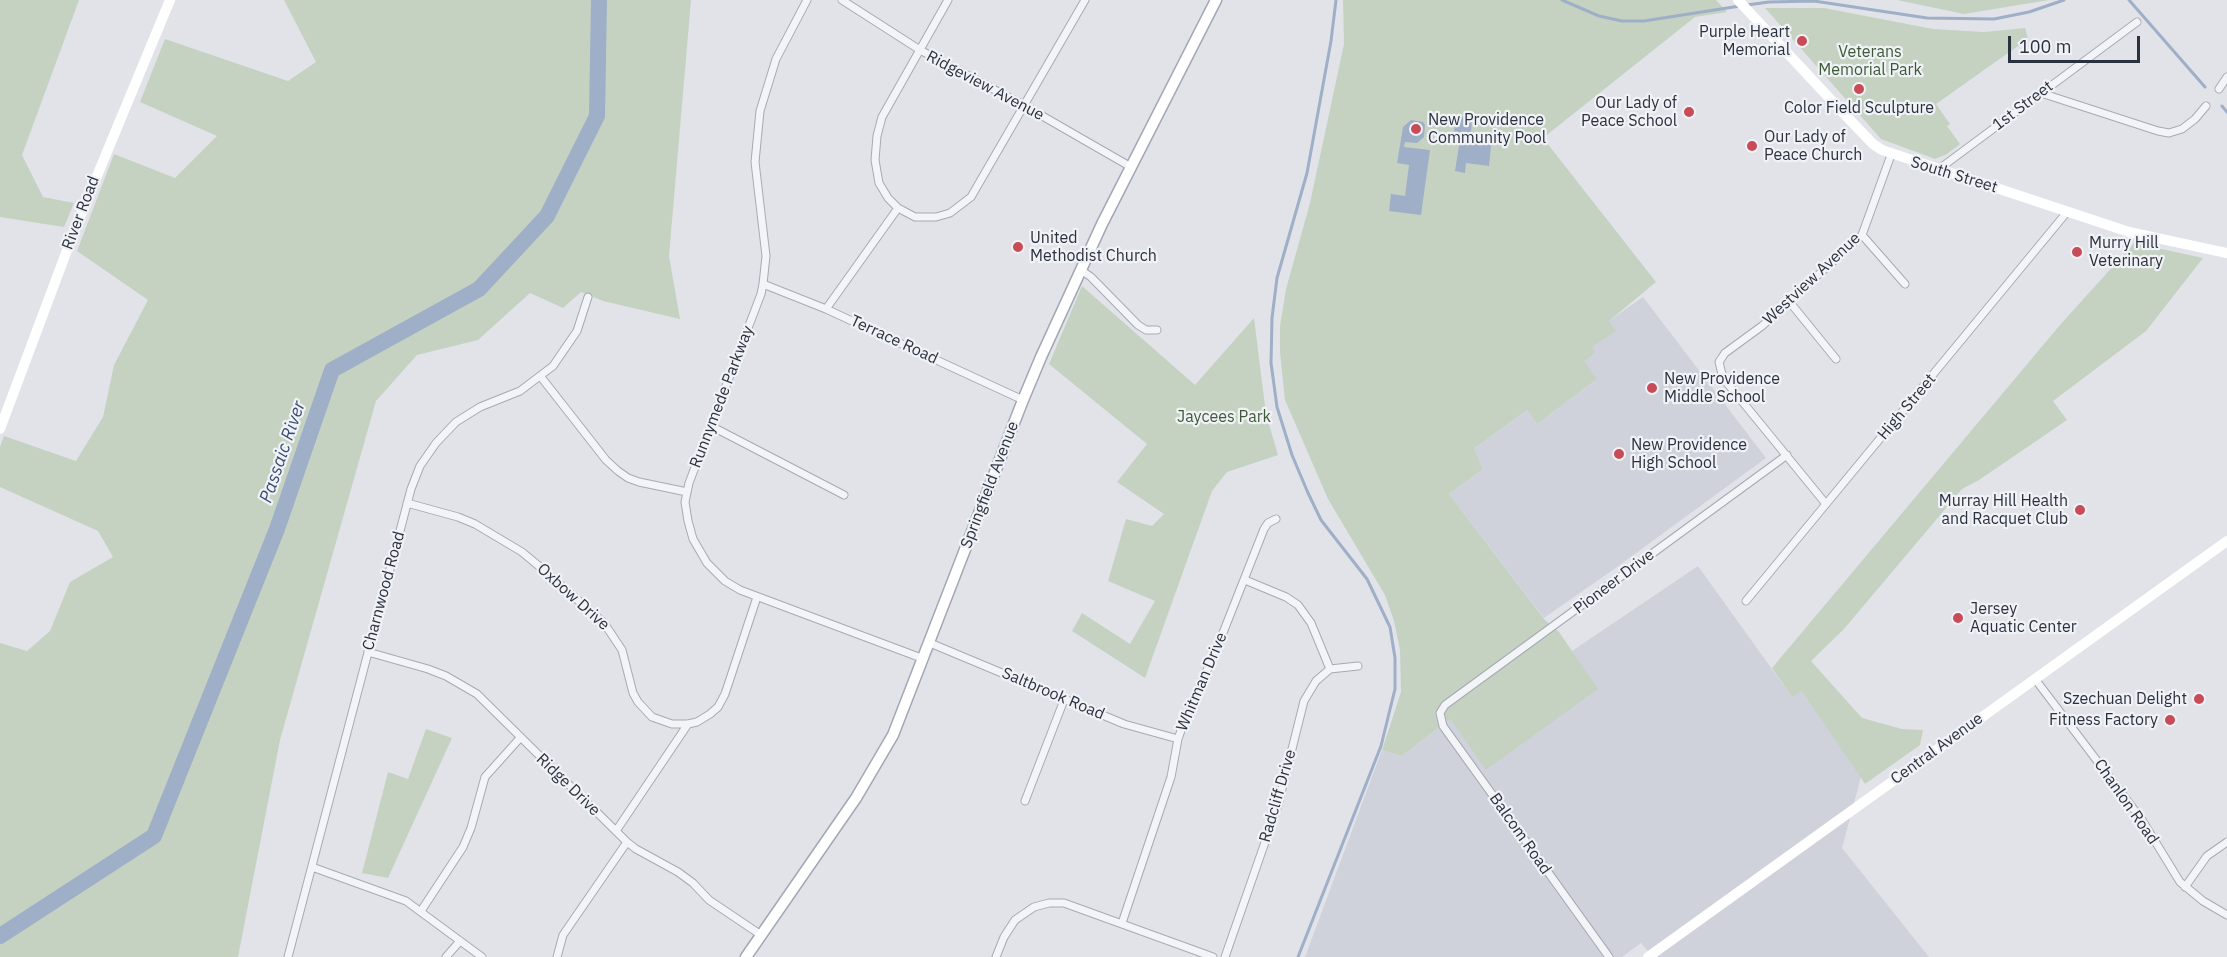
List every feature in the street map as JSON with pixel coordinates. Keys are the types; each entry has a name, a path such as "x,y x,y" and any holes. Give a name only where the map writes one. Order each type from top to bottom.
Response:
{"street":[{"name":"River Road","path":"0,429 75,229 170,0"},
{"name":"Runnymede Parkway","path":"807,0 776,59 760,111 755,162 766,256 761,294 685,502 690,530 707,564 725,581 757,597 924,659"},
{"name":"Ridgeview Avenue","path":"843,0 920,50 1025,106 1131,167"},
{"path":"948,0 882,117 877,136 875,160 879,183 888,198 910,215 927,218 950,213 964,204 979,186 1085,0"},
{"name":"Springfield Avenue","path":"746,957 869,778 893,735 1023,399 1131,167 1216,0"},
{"name":"South Street","path":"1738,0 1873,144 1891,155 2129,232 2227,253"},
{"name":"1st Street","path":"1939,169 2137,22"},
{"path":"2219,89 2227,77"},
{"path":"2041,93 2169,133 2182,129 2206,106"},
{"name":"Westview Avenue","path":"1787,455 1720,374 1719,362 1725,353 1762,326 1862,235 1891,155"},
{"path":"826,309 898,207"},
{"name":"High Street","path":"1746,601 2067,212"},
{"path":"1862,235 1905,284"},
{"path":"1082,270 1138,325 1146,330 1157,330"},
{"name":"Terrace Road","path":"763,284 826,309 1023,399"},
{"name":"Charnwood Road","path":"288,957 407,503 420,466 445,432 480,407 520,391 553,366 570,344 582,321 588,297"},
{"path":"1788,300 1836,359"},
{"path":"541,376 606,460 618,471 639,482 687,492"},
{"path":"711,426 844,495"},
{"path":"1787,455 1826,504"},
{"name":"Pioneer Drive","path":"1442,708 1787,455"},
{"name":"Oxbow Drive","path":"407,503 458,517 522,552 604,623 611,632 626,660 633,693 645,711 662,722 688,724"},
{"name":"Whitman Drive","path":"1122,923 1171,777 1178,739 1264,529 1268,523 1276,519"},
{"name":"Central Avenue","path":"1648,957 2227,541"},
{"path":"1245,580 1286,597 1298,605 1311,623 1330,669 1358,666"},
{"path":"616,831 688,724 702,720 723,698 757,597"},
{"name":"Saltbrook Road","path":"930,643 1124,724 1178,739"},
{"name":"Ridge Drive","path":"368,652 428,669 446,676 477,694 627,842 678,872 693,883 709,900 761,935"},
{"name":"Radcliff Drive","path":"1225,957 1278,805 1304,701 1316,681 1330,669"},
{"name":"Chanlon Road","path":"2034,679 2142,820 2174,874 2185,888 2203,902 2227,915"},
{"path":"1025,801 1064,700"},
{"name":"Balcom Road","path":"1442,708 1440,717 1443,726 1609,957"},
{"path":"421,911 463,847 471,828 484,777 520,738"},
{"path":"557,957 563,935 627,842"},
{"path":"2185,888 2207,856 2227,842"},
{"path":"312,867 389,894 421,911 482,957"},
{"path":"996,957 1004,937 1015,920 1026,911 1041,904 1064,903 1214,957"},
{"path":"446,957 460,940"}],"shaded area":[{"name":"New Providence High School","path":"1643,297 1766,458 1544,618 1449,494 1483,469 1473,450 1527,410 1537,424 1597,379 1583,361 1609,321"},
{"path":"1698,566 1792,697 1802,690 1861,777 1842,848 1929,957 1653,957 1641,943 1622,957 1305,957 1382,750 1402,756 1450,719 1487,769 1597,689 1572,651"}],"green space":[{"path":"0,0 79,0 22,155 43,197 74,203 64,227 0,217"},
{"path":"284,0 691,0 669,256 680,319 603,301 581,292 563,308 530,293 478,340 417,355 376,401 280,740 238,957 0,957 0,643 27,651 50,631 70,582 113,557 98,531 0,487 0,447 4,436 76,461 103,417 114,365 148,300 77,251 114,154 175,178 217,136 140,102 165,39 288,81 316,62"},
{"path":"1343,0 1716,0 1727,12 1695,17 1543,138 1656,282 1609,321 1616,331 1592,347 1595,353 1584,361 1597,379 1537,424 1527,410 1474,449 1483,469 1449,494 1545,620 1559,632 1598,689 1486,770 1450,719 1402,756 1382,750 1401,692 1400,650 1394,621 1385,595 1328,499 1285,400 1280,326 1286,289 1310,203 1344,44"},
{"path":"1897,0 2049,0 1964,14"},
{"name":"Veterans Memorial Park","path":"1765,8 1824,8 1933,29 1984,32 2025,28 2028,39 1936,104 1950,124 1947,126 1960,144 1947,154 1935,159 1881,139"},
{"path":"2134,243 2203,258 2146,331 2053,401 2067,420 1979,480 1962,489 1844,629 1811,661 1862,718 1902,729 1923,730 1920,745 1865,784 1802,691 1792,697 1772,668 2060,325"},
{"name":"Jaycees Park","path":"1082,286 1195,385 1254,318 1266,414 1278,455 1227,472 1212,491 1145,678 1072,631 1082,613 1130,644 1155,601 1108,581 1126,519 1152,526 1164,514 1117,482 1147,444 1049,364"},
{"path":"426,729 452,738 388,878 362,873 388,772 408,779"}],"water":[{"path":"1457,116 1472,118 1471,134 1492,137 1489,166 1466,163 1465,173 1455,171 1461,133 1454,131"},
{"path":"1411,120 1423,122 1424,137 1417,143 1405,142 1404,147 1430,150 1421,215 1389,211 1391,194 1405,196 1409,165 1397,163 1403,127"}],"waterway":[{"name":"Passaic River","path":"0,936 154,836 277,529 332,370 479,289 547,216 597,116 599,0"},
{"path":"1298,957 1381,746 1395,689 1395,658 1390,627 1367,579 1321,520 1308,493 1292,455 1277,407 1271,363 1272,318 1277,278 1307,173 1331,41 1336,0"},
{"path":"1562,0 1599,16 1622,21 1644,21 1740,6"},
{"path":"1747,5 1814,1 1927,18 1994,19 2029,12 2064,0"},
{"path":"2129,0 2205,87"},
{"path":"2222,106 2227,112"}],"place":[{"name":"Purple Heart Memorial","path":"1802,41"},
{"name":"Color Field Sculpture","path":"1859,89"},
{"name":"Our Lady of Peace School","path":"1689,112"},
{"name":"New Providence Community Pool","path":"1416,129"},
{"name":"Our Lady of Peace Church","path":"1752,146"},
{"name":"United Methodist Church","path":"1018,247"},
{"name":"Murry Hill Veterinary","path":"2077,252"},
{"name":"New Providence Middle School","path":"1652,388"},
{"name":"New Providence High School","path":"1619,454"},
{"name":"Murray Hill Health and Racquet Club","path":"2080,510"},
{"name":"Jersey Aquatic Center","path":"1958,618"},
{"name":"Szechuan Delight","path":"2199,699"},
{"name":"Fitness Factory","path":"2170,720"}]}
